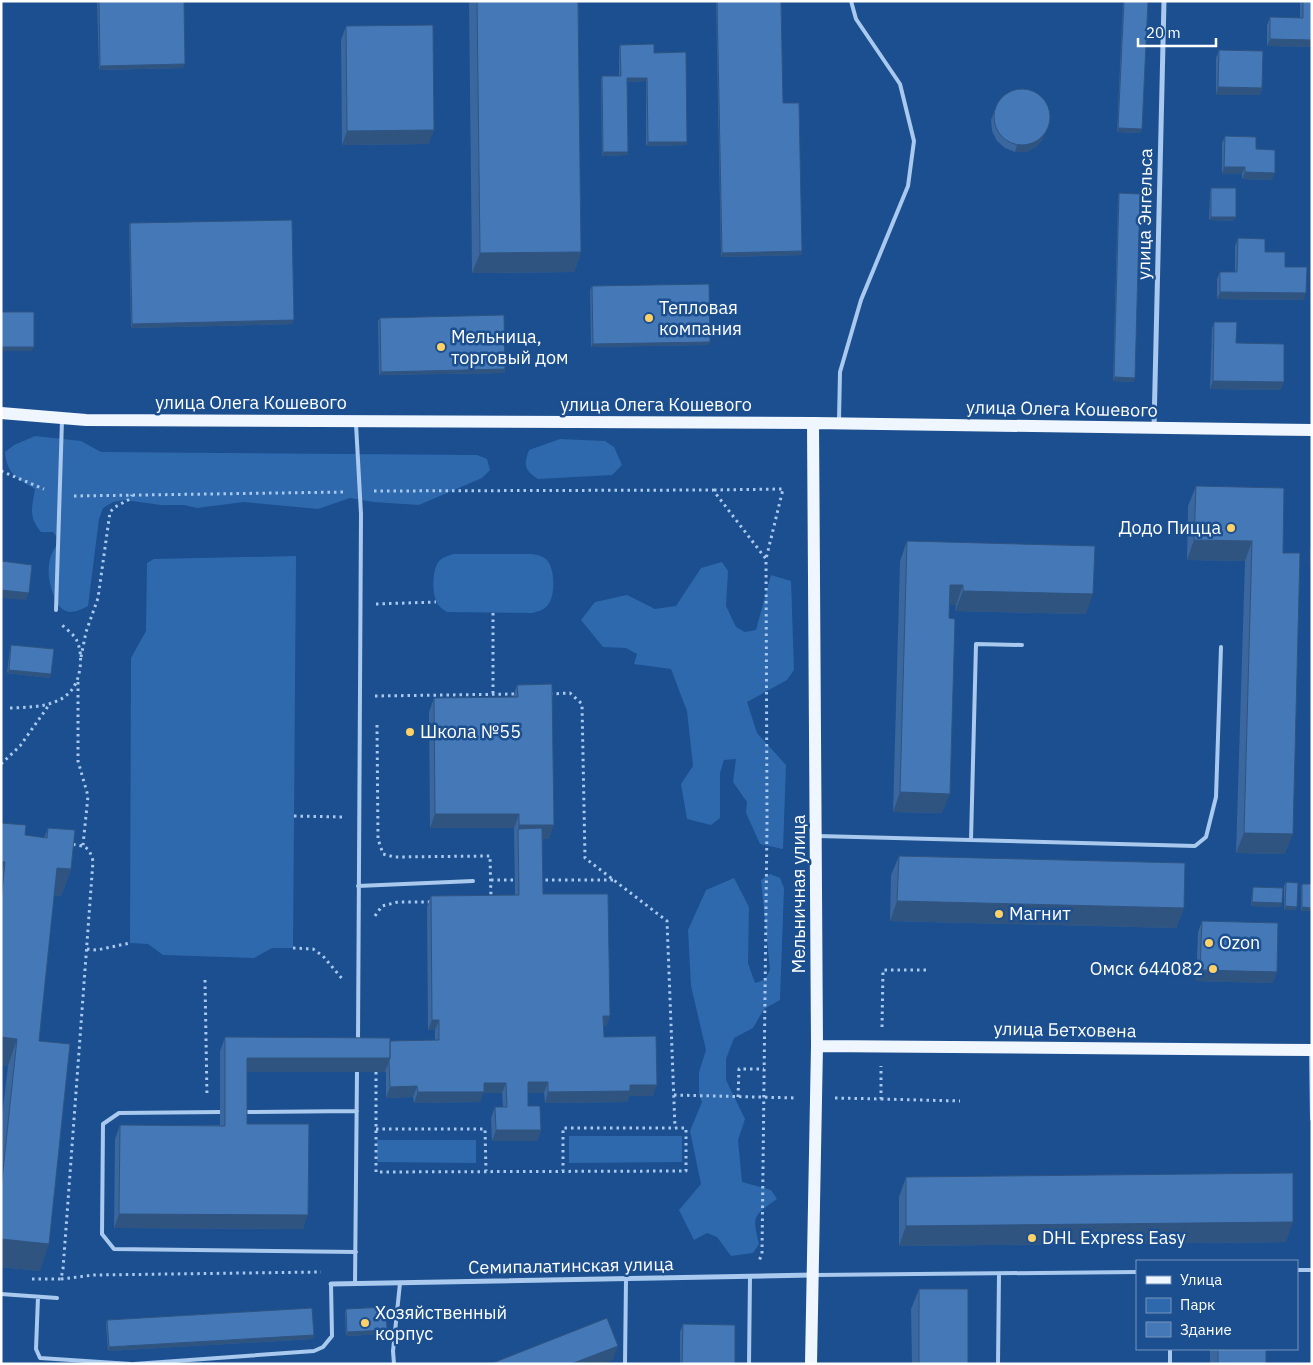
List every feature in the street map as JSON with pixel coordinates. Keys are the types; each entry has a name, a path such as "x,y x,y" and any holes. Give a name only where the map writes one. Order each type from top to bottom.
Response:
{"main road":[{"name":"улица Олега Кошевого","path":"1,412 96,420 813,423 1312,430"},
{"name":"Мельничная улица","path":"811,1364 817,1046 813,423"},
{"name":"улица Бетховена","path":"817,1046 1312,1050"}],"street":[{"name":"улица Энгельса","path":"1154,427 1164,1"},
{"name":"Семипалатинская улица","path":"331,1284 812,1276"}],"lane":[{"path":"839,424 840,372 861,300 908,186 914,141 900,84 856,19 851,1"},
{"path":"56,610 62,418"},
{"path":"356,421 361,514 358,1052"},
{"path":"971,840 976,644 1022,645"},
{"path":"816,836 1195,846 1206,837 1216,797 1221,647"},
{"path":"358,886 473,882"},
{"path":"1312,1050 1312,1119"},
{"path":"355,1284 357,1072"},
{"path":"242,1112 357,1111"},
{"path":"220,1112 118,1113 103,1124 102,1234 114,1249 356,1252"},
{"path":"1298,1270 1312,1270"},
{"path":"812,1276 1136,1272"},
{"path":"998,1364 999,1274"},
{"path":"749,1364 750,1277"},
{"path":"625,1364 626,1279"},
{"path":"394,1364 400,1283"},
{"path":"38,1297 36,1349 40,1358 133,1364 314,1351 323,1347 332,1336 331,1284"},
{"path":"1,1294 58,1298"},
{"path":"1170,1350 1170,1364"}],"path":[{"path":"1,471 60,496 360,491 783,489 766,559 766,822 762,1254 757,1266"},
{"path":"713,490 766,559"},
{"path":"83,846 88,796 78,761 78,682 81,657 86,632 98,598 110,512 130,499 132,495"},
{"path":"375,595 375,613"},
{"path":"375,604 436,602"},
{"path":"56,610 62,625 77,640 81,657"},
{"path":"493,613 493,694"},
{"path":"10,708 38,707 62,700 78,682"},
{"path":"377,687 377,705"},
{"path":"541,694 570,693 582,704 585,858 667,921 675,1128"},
{"path":"360,696 522,694"},
{"path":"1,764 20,746 50,703"},
{"path":"377,724 378,839 383,854 394,857 490,856 491,902"},
{"path":"294,816 345,817"},
{"path":"61,1279 64,1269 93,861 91,851 83,846 65,844"},
{"path":"491,880 514,880"},
{"path":"539,880 614,880"},
{"path":"374,918 376,912 382,906 398,902 436,902"},
{"path":"87,949 97,950 130,942"},
{"path":"293,948 313,950 323,956 341,979 358,989"},
{"path":"882,1032 883,970 928,970"},
{"path":"205,980 207,1112"},
{"path":"881,1099 882,1061"},
{"path":"738,1096 739,1069 764,1069"},
{"path":"376,1072 376,1172 686,1171 686,1128 563,1128 563,1171"},
{"path":"674,1095 803,1098"},
{"path":"832,1098 960,1101"},
{"path":"376,1129 485,1129 486,1171"},
{"path":"27,1279 61,1279 94,1275 322,1272"}],"green space":[{"path":"35,436 81,441 101,452 477,455 487,459 490,470 482,478 419,505 373,502 350,498 318,509 244,502 197,508 184,505 161,505 125,500 113,502 103,508 99,519 88,606 69,612 61,608 57,603 50,582 50,560 55,547 60,541 53,532 41,532 37,526 32,512 35,489 14,475 6,460 5,452 14,445"},
{"path":"560,439 605,441 614,447 622,465 612,475 538,479 526,467 529,450"},
{"path":"453,554 532,554 542,557 547,560 552,570 553,590 550,602 544,608 533,613 447,612 436,601 433,586 434,575 439,561"},
{"path":"296,556 293,948 272,948 254,958 163,955 148,944 130,943 131,658 146,631 147,563 154,559"},
{"path":"722,562 728,571 726,606 736,627 745,632 756,630 771,575 791,581 794,670 787,680 747,702 757,733 786,765 783,849 760,844 746,813 747,802 733,782 736,759 724,760 720,773 720,818 711,825 687,819 681,784 693,766 687,711 671,669 634,664 637,654 626,648 603,647 581,620 595,602 627,595 655,609 676,606 701,568"},
{"path":"770,874 780,878 784,888 780,1000 764,1009 753,1028 734,1038 726,1059 726,1080 745,1119 738,1140 742,1182 771,1190 777,1199 763,1209 756,1217 755,1227 759,1244 753,1253 731,1256 717,1237 707,1233 694,1240 679,1210 701,1184 690,1131 702,1102 699,1095 699,1072 706,1050 691,986 688,930 706,890 734,878 749,907 748,963 755,983 765,980 770,970 761,880"},
{"path":"569,1136 682,1136 682,1162 569,1163"},
{"path":"377,1140 476,1140 476,1163 377,1162"}],"building":[{"path":"99,1 184,1 185,64 100,66"},
{"path":"477,1 578,1 581,252 480,253"},
{"path":"717,1 781,1 783,103 799,103 802,251 722,253"},
{"path":"1124,1 1148,1 1142,129 1118,128"},
{"path":"1303,1 1312,1 1312,40 1270,39 1270,17 1303,18"},
{"path":"433,25 434,130 347,131 346,26"},
{"path":"654,44 654,53 686,52 687,142 648,142 647,78 627,78 628,152 603,152 602,76 621,76 620,45"},
{"path":"1219,50 1263,51 1262,88 1218,87"},
{"path":"1022,89 1033,91 1042,97 1048,106 1050,117 1048,128 1042,137 1033,143 1022,145 1011,143 1002,137 996,128 994,117 996,106 1002,97 1011,91"},
{"path":"1225,136 1256,137 1256,149 1275,150 1275,173 1245,172 1245,167 1224,167"},
{"path":"1211,188 1236,188 1236,217 1211,217"},
{"path":"1119,193 1140,194 1135,378 1114,377"},
{"path":"292,220 294,320 132,324 130,223"},
{"path":"1238,238 1265,239 1265,252 1285,252 1285,267 1307,267 1306,293 1220,292 1220,272 1237,272"},
{"name":"Тепловая компания","path":"709,284 710,342 593,344 592,286"},
{"path":"1,312 34,312 34,347 1,347"},
{"name":"Мельница, торговый дом","path":"504,315 505,369 381,372 380,318"},
{"path":"1214,322 1237,322 1236,343 1284,344 1284,382 1213,381"},
{"path":"1196,486 1284,488 1283,553 1300,553 1293,834 1244,833 1252,541 1194,540"},
{"path":"907,541 1095,546 1093,594 963,591 963,585 950,585 949,618 955,619 950,794 900,792"},
{"path":"1,561 32,565 29,593 1,590"},
{"path":"11,645 54,649 51,674 9,670"},
{"path":"552,684 554,825 519,825 519,814 435,814 434,698 518,697 517,685"},
{"path":"1,823 26,825 25,835 47,838 48,828 75,830 71,869 57,868 39,1041 70,1044 49,1244 1,1239 1,1189 17,1039 1,1037 1,902 5,862 1,862"},
{"path":"542,828 543,894 608,894 610,1016 603,1016 604,1037 656,1036 657,1085 630,1085 630,1091 548,1092 548,1082 528,1082 528,1106 540,1106 541,1130 496,1130 495,1107 507,1107 506,1083 484,1083 484,1092 418,1092 417,1086 390,1087 390,1041 439,1040 439,1020 432,1020 431,896 519,895 518,829"},
{"path":"899,856 1185,863 1184,908 897,901"},
{"path":"1286,882 1298,883 1297,907 1285,906"},
{"path":"1302,884 1312,884 1312,908 1302,907"},
{"path":"1253,887 1283,888 1282,903 1252,902"},
{"path":"1202,921 1278,923 1277,972 1200,970"},
{"path":"225,1037 390,1038 390,1058 247,1058 247,1124 309,1124 308,1215 119,1214 120,1125 225,1126"},
{"path":"1293,1173 1293,1222 906,1226 906,1177"},
{"path":"919,1289 968,1289 968,1364 919,1364"},
{"name":"Хозяйственный корпус","path":"386,1307 387,1330 347,1332 346,1309"},
{"path":"312,1308 314,1335 109,1347 107,1320"},
{"path":"607,1318 618,1346 571,1364 490,1364"},
{"path":"683,1324 735,1325 735,1364 682,1364"},
{"path":"1218,1350 1266,1350 1266,1364 1218,1364"}],"place":[{"name":"Тепловая компания","path":"649,318"},
{"name":"Мельница, торговый дом","path":"441,347"},
{"name":"Додо Пицца","path":"1231,528"},
{"name":"Школа №55","path":"410,732"},
{"name":"Магнит","path":"999,914"},
{"name":"Ozon","path":"1209,943"},
{"name":"Омск 644082","path":"1213,969"},
{"name":"DHL Express Easy","path":"1032,1238"},
{"name":"Хозяйственный корпус","path":"365,1323"}]}
